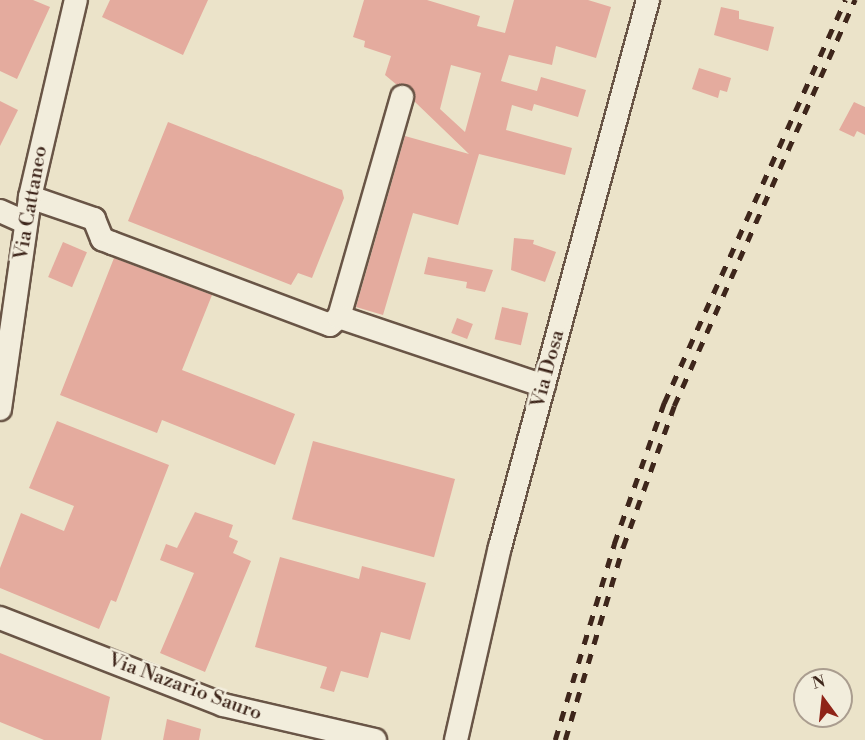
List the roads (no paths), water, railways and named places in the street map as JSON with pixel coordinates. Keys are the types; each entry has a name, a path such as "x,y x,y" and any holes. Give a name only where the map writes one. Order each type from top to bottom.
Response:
{"street":[{"name":"Via Cattaneo","path":"0,409 25,222 76,0"},
{"name":"Via Dosa","path":"456,740 500,547 648,0"},
{"path":"30,197 94,219 102,239 330,325 339,316 402,97"},
{"path":"0,211 25,222"},
{"path":"339,316 543,386"},
{"name":"Via Nazario Sauro","path":"0,618 223,705 375,740"}],"railway":[{"path":"555,740 614,544 664,403 845,0"},
{"path":"565,740 623,547 674,406 855,0"}]}
